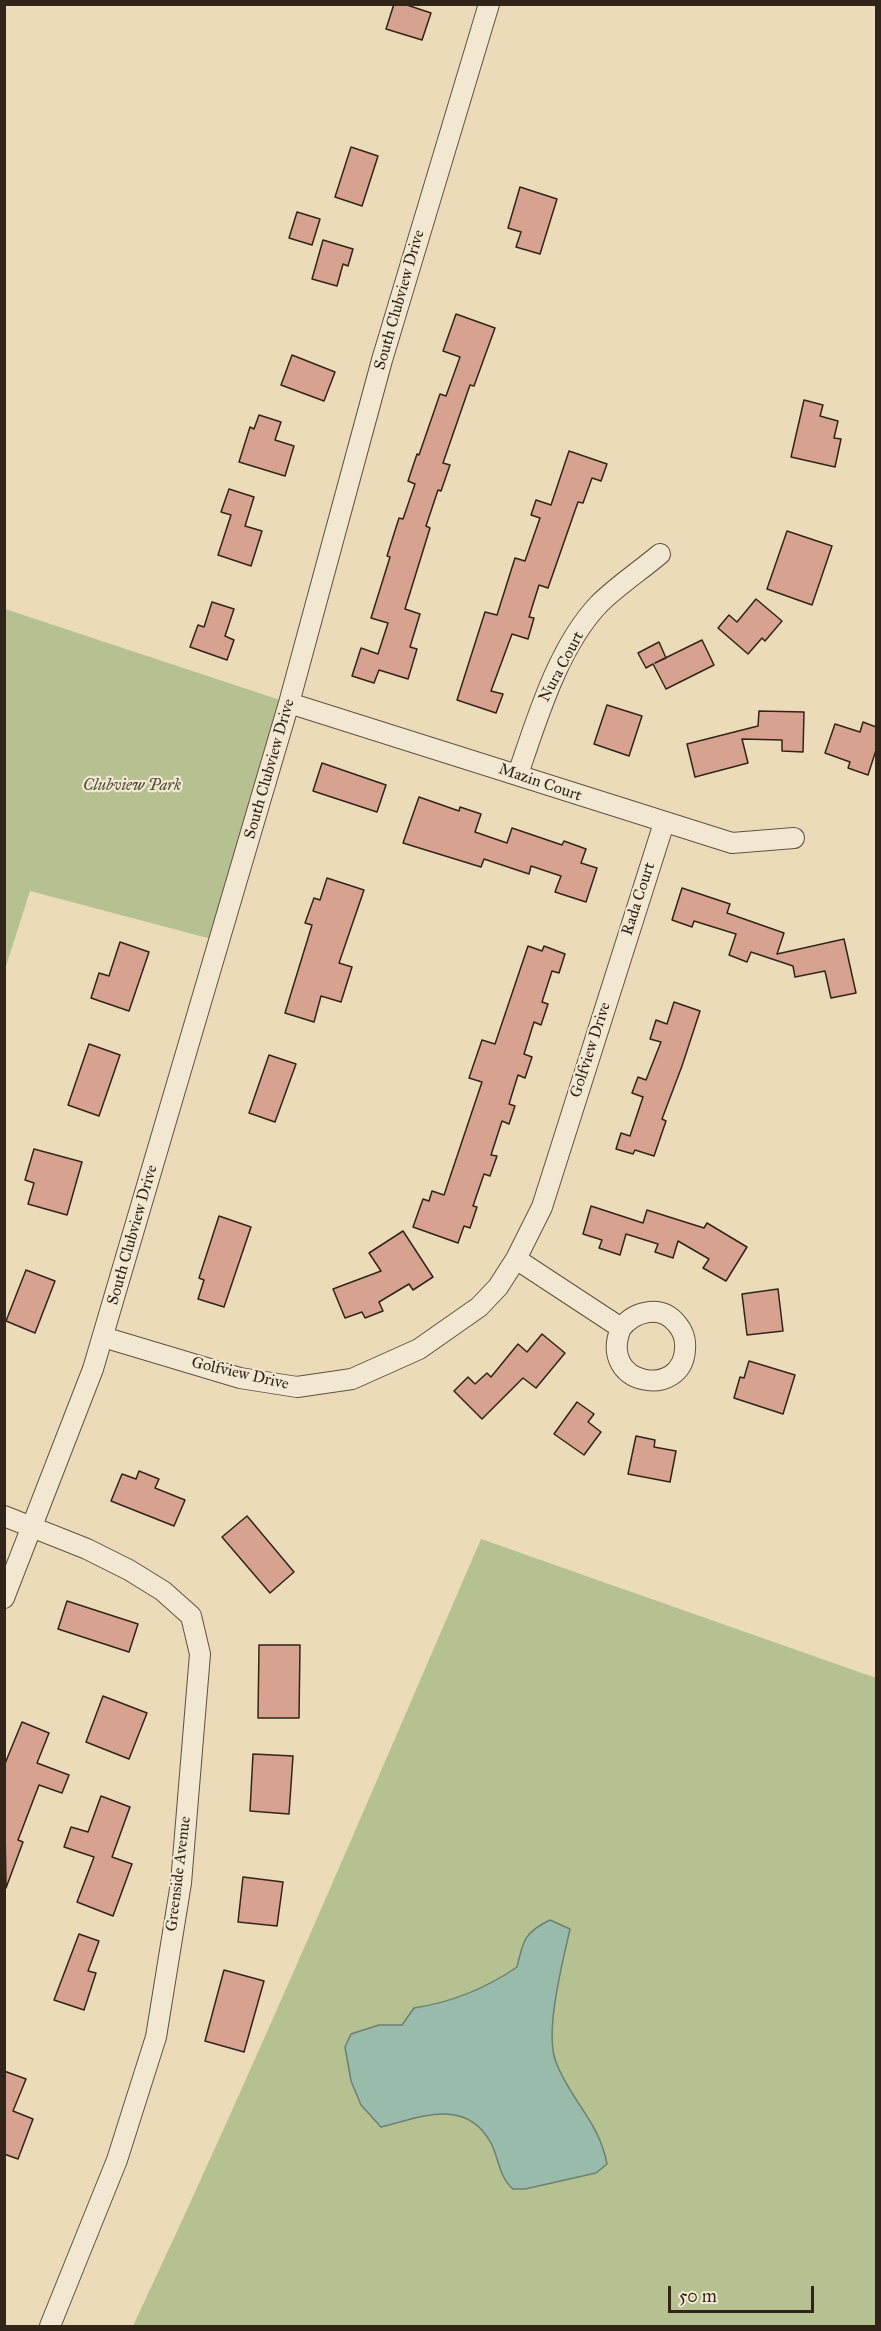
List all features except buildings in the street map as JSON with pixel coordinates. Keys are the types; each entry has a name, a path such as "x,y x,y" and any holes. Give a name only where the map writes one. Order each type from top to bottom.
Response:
{"street":[{"name":"South Clubview Drive","path":"4,1598 93,1369 103,1337 289,703 382,360 489,4"},
{"name":"Nura Court","path":"518,774 543,700 574,638 599,604 660,554"},
{"name":"Mazin Court","path":"289,703 732,843 794,838"},
{"name":"Rada Court","path":"615,975 664,823"},
{"name":"Golfview Drive","path":"103,1337 240,1378 297,1388 352,1379 419,1349 479,1307 498,1287 516,1259 542,1207 615,975"},
{"path":"516,1259 621,1328"},
{"name":"Greenside Avenue","path":"4,1516 108,1559 163,1591 191,1617 200,1654 181,1883 156,2037 117,2160 50,2326"}],"green space":[{"name":"Clubview Park","path":"5,609 289,703 219,941 30,891 5,969"},
{"path":"481,1539 876,1678 876,2326 133,2326 267,2033"}],"shaded area":[{"path":"550,1920 570,1929 553,2015 553,2049 556,2062 598,2135 607,2164 596,2173 525,2189 513,2189 502,2173 491,2143 481,2129 469,2120 456,2115 442,2114 381,2127 361,2105 351,2081 345,2047 351,2034 379,2025 402,2025 414,2008 455,1998 505,1975 517,1967 523,1943 530,1933"}]}
